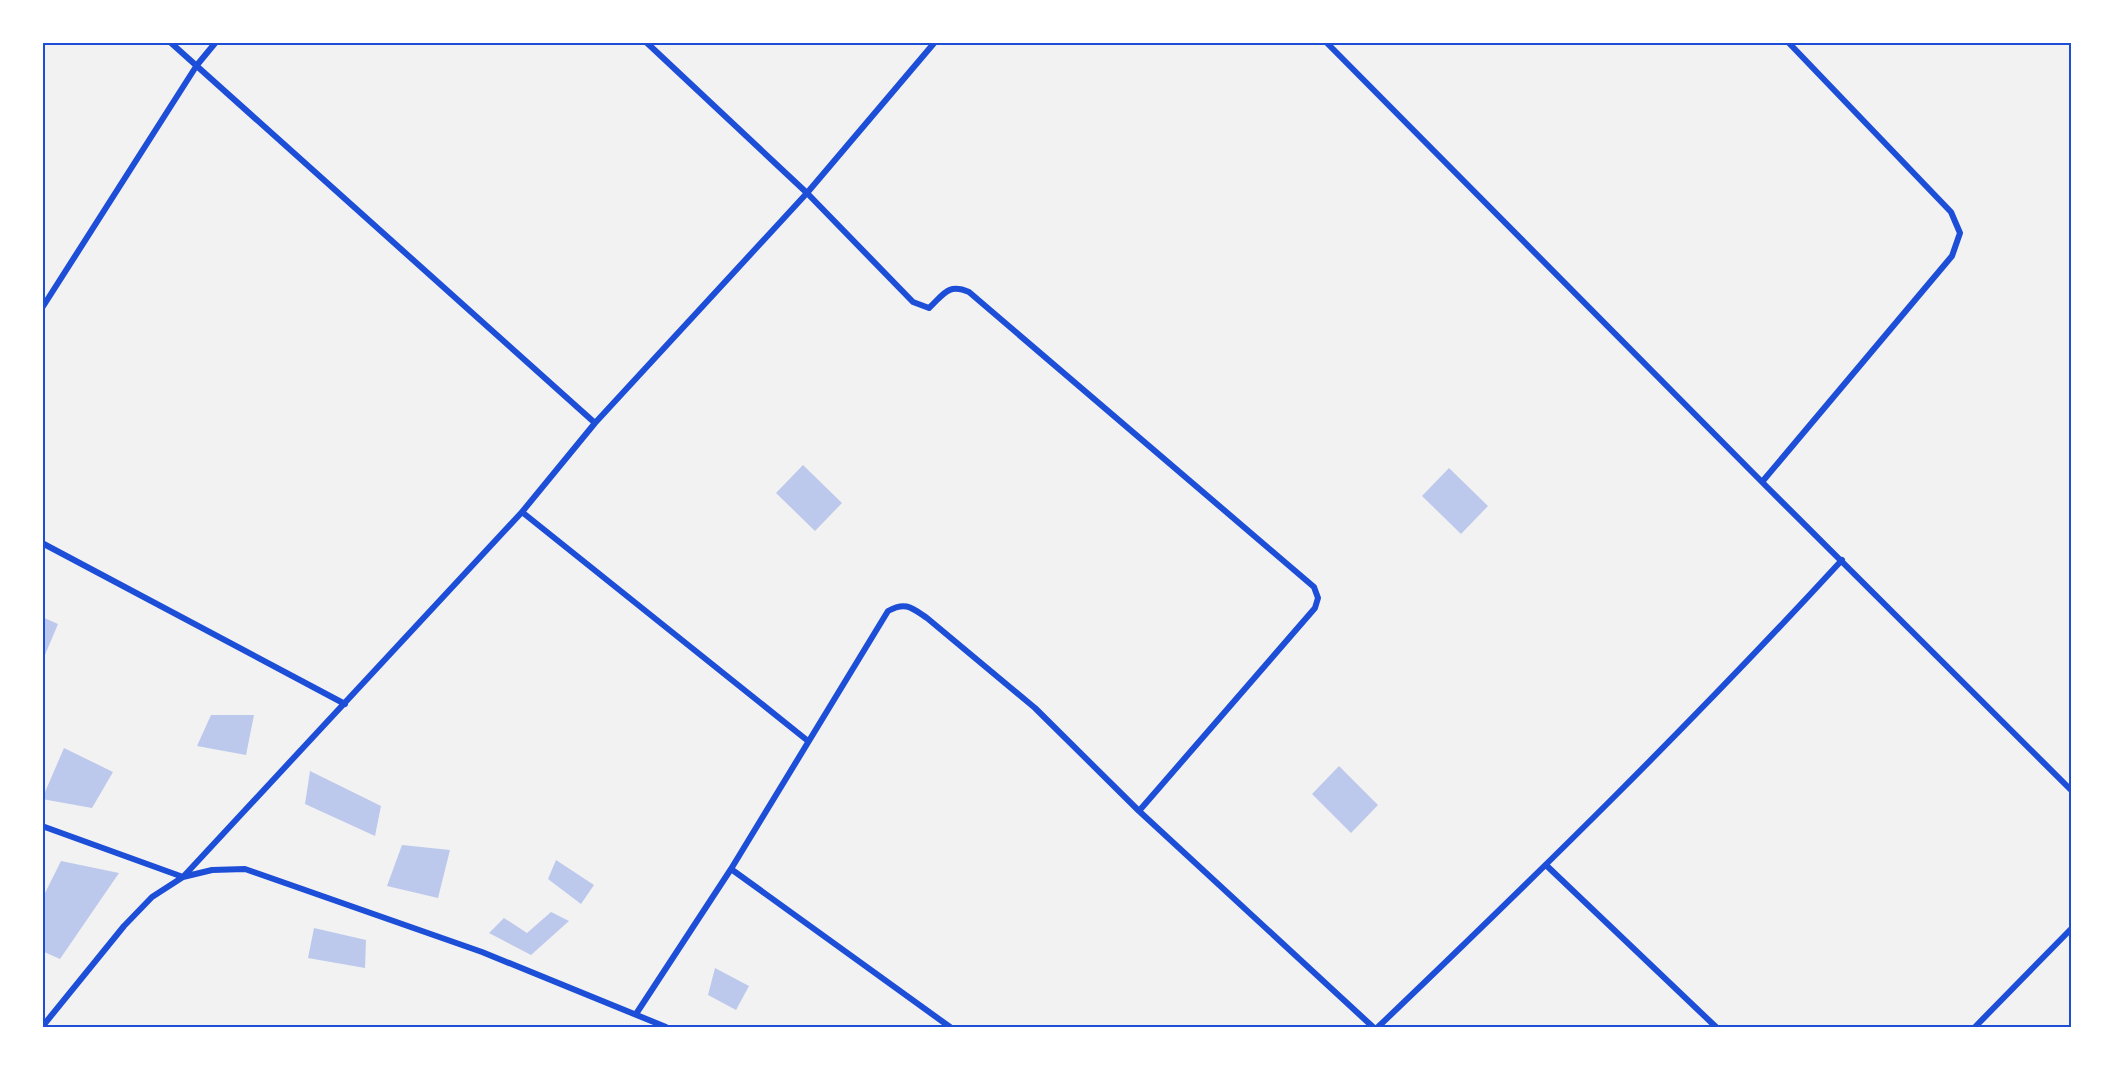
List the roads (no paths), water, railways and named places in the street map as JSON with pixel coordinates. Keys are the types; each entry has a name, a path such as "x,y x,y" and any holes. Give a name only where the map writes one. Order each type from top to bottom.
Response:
{"street":[{"path":"170,42 596,423"},
{"path":"42,308 197,65 216,42"},
{"path":"646,42 807,193 913,302 929,308 950,289 958,287 969,292 1314,587 1318,598 1315,608 1139,811"},
{"path":"42,1027 124,926 152,897 183,877 522,512 596,423 807,193 935,42"},
{"path":"1326,42 2072,791"},
{"path":"1762,482 1952,256 1960,233 1951,212 1788,42"},
{"path":"522,512 808,741"},
{"path":"42,543 345,704"},
{"path":"1378,1027 1547,866 1745,666 1842,560"},
{"path":"636,1014 730,869 888,611 899,605 911,607 927,618 1035,708 1139,811 1373,1027"},
{"path":"42,826 183,877 212,870 245,869 482,952 666,1027"},
{"path":"1547,866 1716,1027"},
{"path":"730,869 950,1027"},
{"path":"1976,1027 2072,928"}]}
